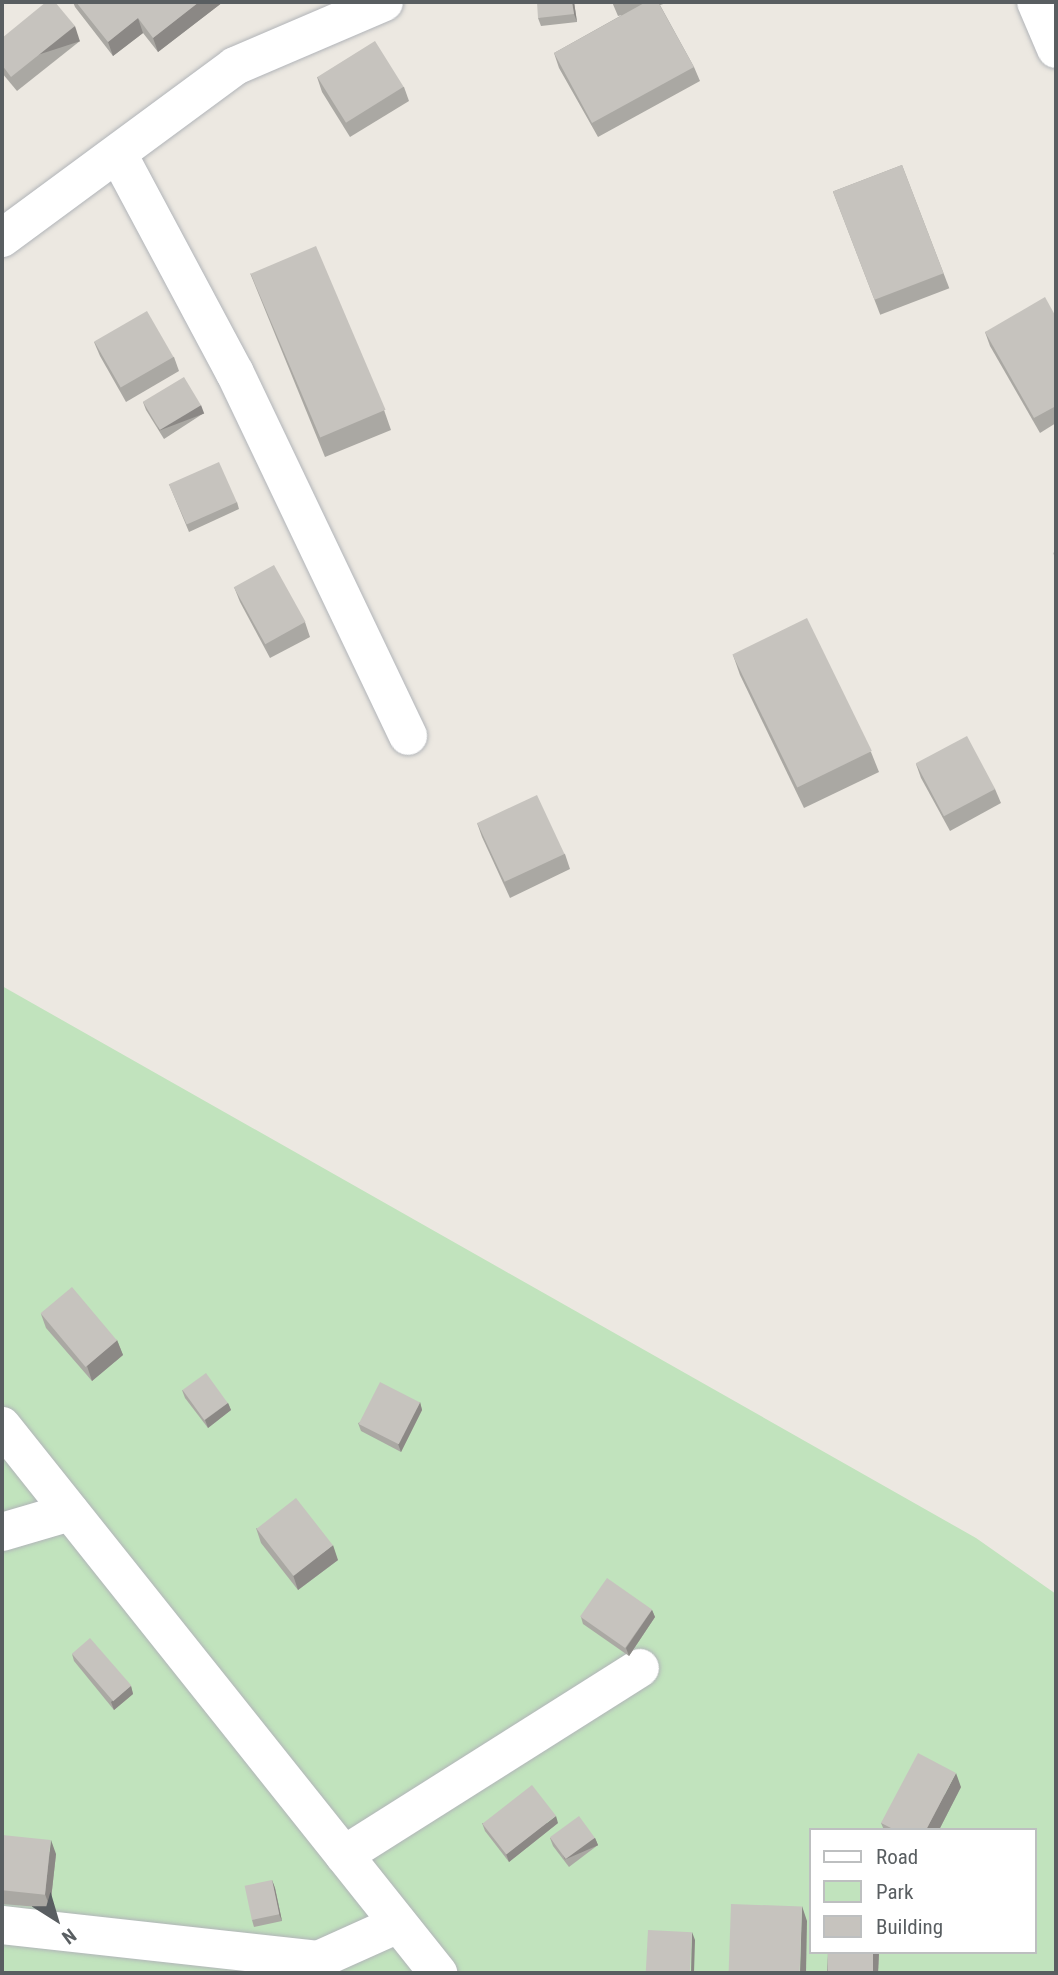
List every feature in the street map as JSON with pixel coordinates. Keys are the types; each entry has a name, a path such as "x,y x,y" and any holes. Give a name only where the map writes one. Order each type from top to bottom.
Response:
{"street":[{"path":"2,238 119,156 235,66 384,2"},
{"path":"1036,2 1056,49"},
{"path":"119,156 235,373 408,736"},
{"path":"2,1426 438,1973"},
{"path":"2,1532 70,1512"},
{"path":"344,1855 640,1668"},
{"path":"2,1925 318,1960 398,1924"}],"green space":[{"path":"2,986 976,1538 1056,1594 1056,1973 2,1973"}],"building":[{"path":"46,2 55,2 75,26 11,77 2,65 2,38"},
{"path":"76,2 199,2 153,38 138,18 108,42"},
{"path":"537,2 572,2 574,14 538,18"},
{"path":"646,2 658,2 694,67 592,123 554,53"},
{"path":"375,41 404,87 346,123 317,77"},
{"path":"902,165 944,273 874,300 833,192"},
{"path":"316,246 386,410 320,438 251,274"},
{"path":"1045,297 1056,317 1056,406 1034,418 985,332"},
{"path":"147,311 174,357 121,387 94,342"},
{"path":"184,377 201,405 160,430 143,402"},
{"path":"219,462 237,502 187,525 169,484"},
{"path":"274,565 306,622 265,644 234,587"},
{"path":"807,618 872,751 797,787 732,654"},
{"path":"967,736 995,789 944,816 916,763"},
{"path":"537,795 564,854 505,882 477,823"},
{"path":"72,1287 117,1341 86,1367 41,1313"},
{"path":"206,1373 228,1403 204,1420 183,1390"},
{"path":"380,1382 420,1402 399,1444 359,1424"},
{"path":"296,1498 333,1545 294,1576 257,1529"},
{"path":"607,1578 652,1610 625,1648 580,1617"},
{"path":"90,1638 131,1686 113,1701 72,1654"},
{"path":"918,1753 956,1773 927,1828 891,1828 881,1823"},
{"path":"532,1785 556,1816 506,1855 482,1824"},
{"path":"579,1816 595,1838 566,1859 550,1837"},
{"path":"2,1835 51,1840 45,1895 2,1890"},
{"path":"272,1880 279,1914 252,1920 245,1886"},
{"path":"731,1904 802,1906 800,1973 729,1973"},
{"path":"648,1930 692,1932 690,1973 646,1973"},
{"path":"828,1954 873,1954 873,1971 828,1971"}]}
